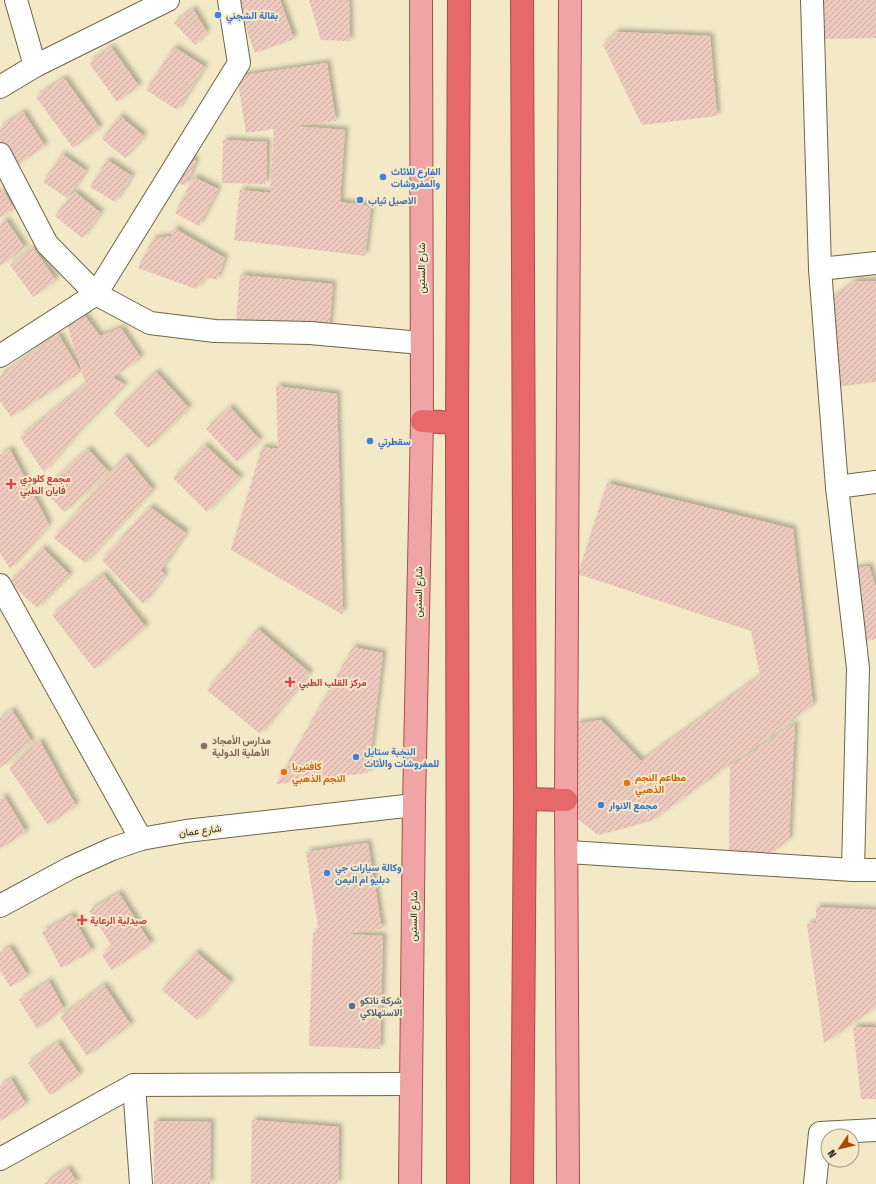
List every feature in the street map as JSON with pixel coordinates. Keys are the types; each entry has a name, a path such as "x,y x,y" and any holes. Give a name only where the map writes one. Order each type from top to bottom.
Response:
{"highway":[{"path":"458,1184 457,423 459,0"},
{"path":"522,0 525,799 522,1184"},
{"path":"422,421 457,423"},
{"path":"525,799 566,800"}],"main road":[{"name":"شارع الستين","path":"410,1184 414,805 422,421 421,0"},
{"path":"568,1184 568,852 566,800 570,0"}],"street":[{"path":"16,0 35,66"},
{"path":"0,87 35,66 168,0"},
{"path":"0,356 96,294 239,63 229,0"},
{"path":"812,0 820,269 837,487 867,666 853,870"},
{"path":"0,154 47,244 96,294 150,323 215,330 310,333 421,343"},
{"path":"820,269 876,263"},
{"path":"837,487 876,482"},
{"path":"0,585 141,839"},
{"name":"شارع عمان","path":"0,906 70,868 112,849 141,839 186,831 414,805"},
{"path":"568,852 853,870 876,870"},
{"path":"0,1158 134,1085 411,1084"},
{"path":"134,1085 141,1184"},
{"path":"815,1184 820,1133 876,1130"}],"building":[{"path":"236,0 280,0 294,39 255,53"},
{"path":"309,0 349,0 350,41 321,40"},
{"path":"822,0 876,0 876,38 822,39"},
{"path":"193,9 207,32 195,45 174,23"},
{"path":"617,32 710,36 717,116 642,125 603,45"},
{"path":"111,47 139,86 117,102 89,63"},
{"path":"174,47 205,67 177,110 146,90"},
{"path":"327,63 336,121 294,126 345,130 340,202 371,206 365,256 234,240 240,190 270,193 274,129 246,133 237,76"},
{"path":"64,78 100,128 73,148 36,97"},
{"path":"23,112 45,146 11,169 0,154 0,128"},
{"path":"120,116 144,136 125,158 102,139"},
{"path":"223,140 267,142 266,184 222,183"},
{"path":"172,150 196,161 185,186 161,175"},
{"path":"62,154 86,171 67,198 43,182"},
{"path":"107,160 132,176 115,202 90,187"},
{"path":"194,177 218,189 199,226 175,213"},
{"path":"0,186 14,209 0,218"},
{"path":"75,192 101,213 82,238 55,216"},
{"path":"6,220 25,248 0,266 0,224"},
{"path":"174,228 225,258 217,280 206,277 196,289 138,268 153,239 171,236"},
{"path":"33,248 56,280 33,297 10,265"},
{"path":"240,275 333,284 328,341 235,332"},
{"path":"855,281 876,281 876,382 825,388 820,308"},
{"path":"81,311 100,336 121,328 141,358 113,377 125,385 83,427 44,472 20,437 86,384 66,322"},
{"path":"58,334 81,372 11,417 0,401 0,376"},
{"path":"156,372 189,408 148,448 114,413"},
{"path":"276,386 337,394 343,615 231,550 262,447 278,449"},
{"path":"230,407 260,440 237,462 206,429"},
{"path":"205,445 240,478 207,512 173,478"},
{"path":"10,449 49,525 10,569 0,553 0,455"},
{"path":"88,449 109,472 64,512 44,490"},
{"path":"125,456 153,490 85,563 54,538"},
{"path":"607,483 793,529 813,705 651,821 598,835 570,813 576,724 601,720 641,761 760,676 751,631 578,574"},
{"path":"150,507 186,533 161,570 165,575 143,604 102,560"},
{"path":"43,548 70,575 37,608 10,582"},
{"path":"869,566 876,588 876,639 860,642 849,570"},
{"path":"103,574 146,627 94,669 52,615"},
{"path":"258,629 310,673 260,734 207,690"},
{"path":"353,647 383,653 368,773 276,784"},
{"path":"12,710 32,742 0,768 0,717 2,718"},
{"path":"795,723 789,840 762,859 729,852 730,767"},
{"path":"40,741 76,806 48,825 9,768"},
{"path":"4,796 26,832 0,849 0,799"},
{"path":"368,843 382,929 346,934 383,936 380,1049 309,1046 313,933 319,933 306,852"},
{"path":"119,893 151,944 112,970 102,955 112,946 89,911"},
{"path":"816,907 876,910 876,1007 824,1043 807,924 816,923"},
{"path":"72,915 92,951 61,968 42,932"},
{"path":"10,947 28,976 10,987 0,970 0,953"},
{"path":"196,952 231,982 197,1020 162,990"},
{"path":"49,981 64,1009 37,1029 19,1000"},
{"path":"104,985 131,1025 87,1056 60,1017"},
{"path":"875,1023 876,1099 861,1099 853,1027 875,1027"},
{"path":"58,1042 80,1075 50,1095 28,1063"},
{"path":"11,1079 26,1104 0,1121 0,1086"},
{"path":"252,1120 339,1127 338,1184 251,1184"},
{"path":"154,1121 211,1122 210,1184 154,1184"},
{"path":"68,1168 78,1184 43,1184"}],"place":[{"name":"بقالة الشجني","path":"218,15"},
{"name":"الفارع للاثاث والمفروشات","path":"383,177"},
{"name":"الاصيل ثياب","path":"360,200"},
{"name":"سقطرتي","path":"370,441"},
{"name":"مجمع كلودي فايان الطبي","path":"11,484"},
{"name":"مركز القلب الطبي","path":"290,682"},
{"name":"مدارس الأمجاد الأهلية الدولية","path":"204,746"},
{"name":"النخبة ستايل للمفروشات والأثاث","path":"356,757"},
{"name":"كافتيريا النجم الذهبي","path":"284,772"},
{"name":"مطاعم النجم الذهبي","path":"627,783"},
{"name":"مجمع الانوار","path":"601,805"},
{"name":"وكالة سيارات جي دبليو ام اليمن","path":"327,873"},
{"name":"صيدلية الرعاية","path":"82,920"},
{"name":"شركة ناتكو الاستهلاكي","path":"352,1006"}]}
